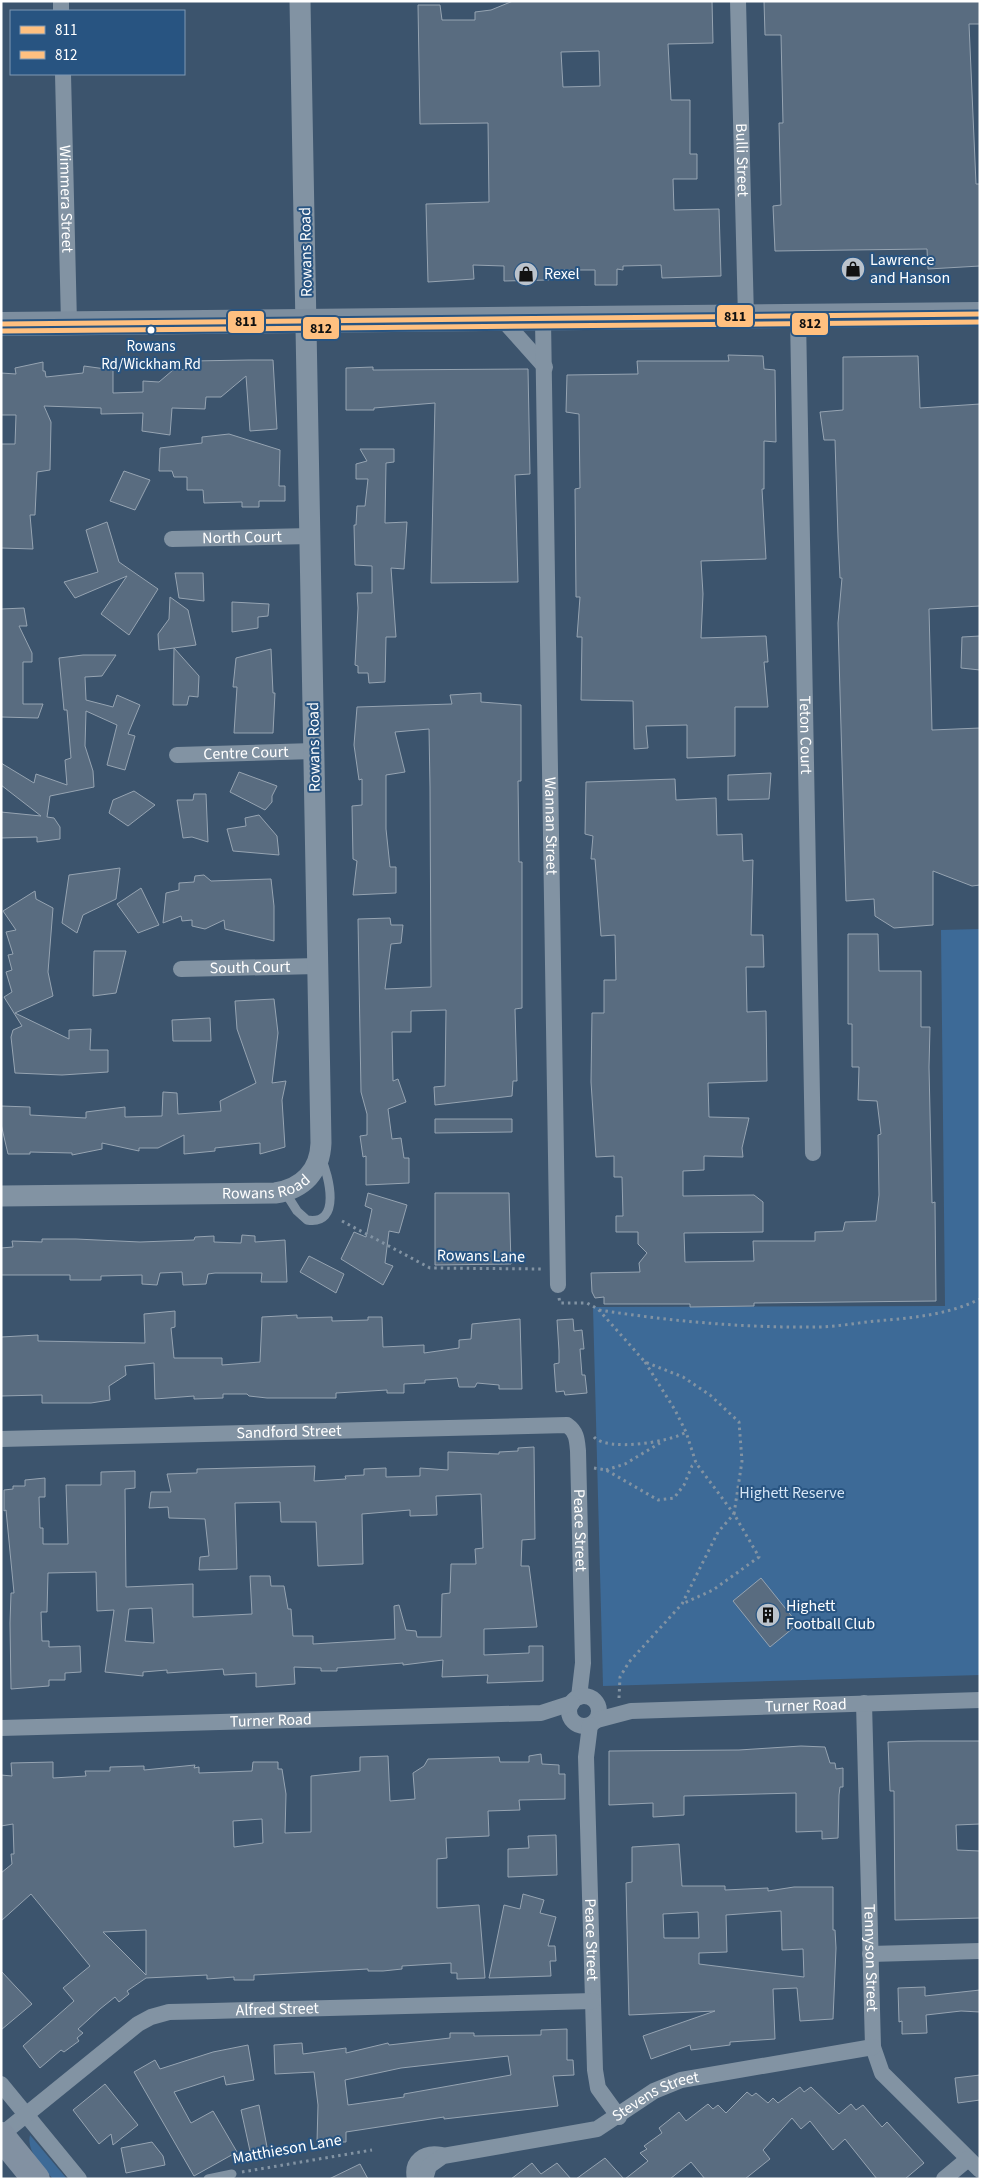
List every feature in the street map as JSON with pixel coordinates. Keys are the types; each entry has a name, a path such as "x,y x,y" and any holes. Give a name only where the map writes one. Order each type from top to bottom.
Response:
{"highway":[{"path":"1,2136 36,2179"}],"main road":[{"path":"1,324 746,318 980,314"}],"street":[{"name":"Rowans Road","path":"1,1196 285,1192 305,1181 315,1169 320,1155 308,322 300,1"},
{"name":"Bulli Street","path":"738,1 746,318"},
{"name":"Wimmera Street","path":"63,75 69,324"},
{"name":"Teton Court","path":"798,317 813,1153"},
{"path":"503,320 545,367"},
{"name":"Wannan Street","path":"543,320 558,1285"},
{"name":"North Court","path":"172,539 311,536"},
{"name":"Centre Court","path":"177,755 314,751"},
{"name":"South Court","path":"181,969 318,966"},
{"name":"Sandford Street","path":"1,1439 558,1424 567,1425 573,1429"},
{"name":"Peace Street","path":"573,1429 577,1438 578,1451 585,1700"},
{"path":"585,1700 600,1711 584,1722 570,1711 585,1700"},
{"name":"Turner Road","path":"541,1713 585,1700 625,1709 980,1700"},
{"name":"Tennyson Street","path":"864,1703 873,2046 882,2073 974,2164"},
{"name":"Turner Road","path":"1,1728 541,1713 584,1722 625,1709"},
{"name":"Peace Street","path":"584,1722 595,2070 598,2088 619,2117"},
{"path":"870,1954 980,1951"},
{"name":"Alfred Street","path":"1,2136 138,2024 158,2014 593,2001"},
{"name":"Stevens Street","path":"424,2168 431,2154 443,2156 598,2129 619,2117 654,2091 681,2080 873,2046"},
{"path":"1,2084 79,2179"},
{"path":"944,2179 974,2164"},
{"path":"415,2179 415,2166 424,2168"}],"lane":[{"path":"285,1192 297,1211 306,1220 313,1221 324,1217 330,1206 328,1174 320,1155"},
{"name":"Matthieson Lane","path":"208,2179 232,2174"}],"path":[{"name":"Rowans Lane","path":"342,1221 430,1268 542,1269"},
{"path":"598,1310 646,1317 751,1326 818,1327 905,1319 962,1308 980,1299"},
{"path":"587,1303 598,1310 645,1362 686,1432 696,1463 734,1514 759,1557 713,1590 682,1604"},
{"path":"625,1709 620,1677 629,1662 682,1604 718,1532 734,1514 742,1461 739,1422 710,1395 683,1377 645,1362"},
{"path":"578,1451 588,1464 595,1469 606,1470 626,1464 664,1441 686,1432"},
{"path":"594,1437 597,1441 615,1444 664,1441"},
{"path":"606,1470 658,1500 674,1498 684,1485 692,1466 696,1463"},
{"name":"Matthieson Lane","path":"232,2174 372,2150"}],"green space":[{"name":"Highett Reserve","path":"980,929 980,1675 603,1686 593,1307 945,1306 941,930"},
{"path":"30,2135 67,2179 53,2179 33,2153 29,2141"}],"building":[{"path":"513,1 712,1 713,43 668,44 671,100 690,100 690,154 697,154 697,179 673,179 674,210 719,209 721,276 662,278 661,265 623,266 623,270 617,269 617,285 595,285 595,270 549,270 549,280 504,281 504,266 473,265 474,279 428,282 426,204 489,202 488,123 420,124 418,5 440,5 442,20 475,20 475,12 491,10","holes":["599,51 600,86 563,87 561,52"]},
{"path":"764,1 980,1 980,24 969,24 976,184 980,184 980,266 928,269 927,249 775,251 773,206 781,205 779,123 783,123 781,35 765,35"},
{"path":"728,355 763,356 764,369 775,370 776,442 764,441 764,489 762,489 766,559 701,561 703,594 701,638 766,636 768,662 764,662 768,707 735,707 735,756 687,758 687,725 646,726 648,748 634,749 633,701 581,700 582,637 577,637 580,597 576,597 575,489 580,488 579,414 566,412 567,375 638,374 637,361 729,361"},
{"path":"918,356 920,408 980,404 980,606 929,609 932,730 980,728 980,885 972,886 933,871 933,925 894,928 875,916 874,899 846,901 838,623 842,578 840,578 835,440 824,440 820,412 843,410 843,357"},
{"path":"273,360 277,429 250,431 246,376 221,397 206,397 205,409 172,408 170,435 142,431 143,413 101,414 101,408 44,406 51,422 50,470 37,472 35,515 30,515 33,549 1,548 1,444 15,444 16,415 1,415 1,373 16,374 15,368 43,362 43,371 45,371 46,377 83,373 84,366 113,370 113,393 143,392 143,381 159,382 173,370 192,369 192,361"},
{"path":"373,367 373,370 528,369 530,474 515,475 518,582 431,583 435,403 374,408 374,410 346,410 346,368"},
{"path":"229,434 280,450 279,486 285,486 285,501 259,501 259,507 242,507 242,502 204,503 203,490 187,490 187,477 174,477 172,471 159,471 160,448 202,443 202,437"},
{"path":"360,449 394,449 394,462 386,463 385,523 407,522 404,569 391,568 396,637 386,637 385,682 369,683 368,673 358,673 358,666 355,665 357,593 372,593 372,566 355,565 354,525 356,525 357,506 365,506 368,479 356,479 356,464 367,461"},
{"path":"124,471 150,480 135,510 110,501"},
{"path":"107,522 119,562 158,589 129,635 101,614 127,576 75,598 64,582 98,572 86,530"},
{"path":"175,573 203,573 204,601 179,598"},
{"path":"170,597 188,610 196,645 159,650 158,634 169,619"},
{"path":"232,602 269,604 268,616 258,617 258,628 232,632"},
{"path":"24,608 27,626 19,626 32,653 32,662 23,662 23,704 43,704 38,718 1,717 1,609"},
{"path":"980,636 980,670 961,668 962,637"},
{"path":"174,648 199,676 198,697 189,696 187,705 173,705"},
{"path":"271,649 273,693 275,693 273,733 234,733 237,687 233,687 236,658"},
{"path":"83,655 116,655 102,676 85,677 86,700 113,707 117,695 140,705 128,734 135,736 125,770 107,765 117,725 86,711 85,746 93,771 94,787 50,796 47,817 54,818 60,827 60,839 37,842 37,837 1,838 1,812 41,816 1,785 1,763 34,783 36,774 67,785 65,760 71,758 67,710 64,710 59,658"},
{"path":"481,693 481,702 521,705 521,781 518,781 519,862 522,862 522,1008 515,1009 517,1081 513,1081 512,1096 435,1105 434,1087 445,1086 446,1010 411,1011 411,1032 392,1032 393,1081 398,1079 406,1102 388,1109 392,1139 401,1138 404,1158 409,1158 409,1183 366,1185 366,1156 363,1157 360,1136 367,1135 367,1114 361,1092 358,919 390,918 391,925 403,925 401,943 391,944 385,989 431,987 429,729 395,732 405,772 386,775 386,829 390,867 396,867 396,893 353,895 357,861 353,859 352,806 362,805 362,779 359,780 354,745 357,707 452,704 450,695"},
{"path":"239,772 277,786 272,796 272,802 265,810 230,792"},
{"path":"771,773 769,799 728,800 728,775"},
{"path":"675,779 676,800 716,798 717,835 742,834 743,861 753,860 751,935 763,935 764,967 746,967 747,1012 766,1011 767,1081 708,1083 709,1117 749,1118 742,1148 743,1157 704,1156 704,1170 683,1171 683,1196 754,1195 763,1202 763,1232 684,1233 685,1262 754,1261 753,1241 815,1241 815,1232 843,1231 845,1222 876,1221 879,1195 878,1135 881,1134 877,1101 858,1100 859,1067 852,1067 852,1024 848,1024 848,934 878,934 879,971 921,971 921,1027 930,1027 929,1067 932,1203 935,1202 936,1301 754,1303 754,1306 690,1307 690,1304 604,1304 604,1297 595,1298 592,1292 591,1273 640,1272 639,1263 647,1253 638,1244 638,1232 616,1232 616,1216 623,1216 622,1177 614,1177 614,1156 596,1157 591,1082 592,1013 604,1013 604,980 616,980 615,935 601,936 595,859 591,859 593,836 585,834 586,782"},
{"path":"134,791 155,805 128,826 109,813 113,800"},
{"path":"194,794 206,794 208,842 192,837 183,838 177,800 193,800"},
{"path":"259,815 277,836 279,855 233,851 227,829 246,826 245,818"},
{"path":"120,868 116,899 83,915 77,933 62,923 69,875"},
{"path":"204,875 211,881 271,879 274,906 274,941 225,929 224,920 205,929 192,926 192,920 182,921 181,916 163,923 166,893 179,890 179,883 194,882 195,876"},
{"path":"141,888 159,925 138,933 117,904"},
{"path":"35,891 36,899 53,908 48,972 53,996 15,1013 69,1039 69,1030 91,1029 90,1050 108,1050 108,1072 62,1075 15,1073 11,1037 13,1030 22,1026 4,997 12,992 6,972 12,970 8,955 13,954 6,932 16,930 3,911"},
{"path":"94,951 126,951 116,993 93,996"},
{"path":"274,999 278,1033 272,1083 286,1081 282,1100 285,1147 260,1154 260,1143 184,1154 184,1135 158,1148 139,1148 139,1151 102,1143 102,1149 72,1155 72,1153 30,1152 30,1154 8,1154 1,1124 1,1106 30,1107 30,1115 86,1118 86,1112 125,1107 125,1117 162,1116 163,1092 177,1093 178,1114 221,1111 220,1101 256,1083 237,1029 235,1001"},
{"path":"210,1018 211,1041 173,1041 172,1020"},
{"path":"435,1119 512,1119 512,1132 435,1133"},
{"path":"368,1193 407,1205 399,1233 389,1231 385,1263 393,1266 383,1285 341,1259 354,1232 366,1237 372,1209 365,1206"},
{"path":"435,1193 509,1193 511,1264 435,1265"},
{"path":"242,1235 255,1236 255,1242 285,1240 287,1282 261,1282 262,1273 208,1274 206,1284 183,1285 182,1272 160,1273 157,1285 142,1284 142,1275 101,1276 101,1280 70,1280 70,1275 1,1275 1,1248 13,1247 12,1241 42,1242 42,1239 76,1239 140,1242 194,1240 195,1237 214,1236 214,1242 241,1243"},
{"path":"309,1256 344,1274 336,1293 300,1272"},
{"path":"175,1311 175,1327 171,1328 174,1358 222,1358 222,1365 260,1362 262,1317 297,1315 297,1318 332,1317 332,1321 368,1320 368,1317 382,1317 383,1347 424,1345 424,1353 459,1348 459,1340 471,1339 472,1324 520,1319 522,1389 499,1389 499,1385 477,1383 475,1387 459,1387 457,1378 425,1380 425,1383 404,1384 404,1393 387,1393 387,1390 336,1393 336,1398 267,1398 249,1396 247,1394 223,1394 223,1398 194,1399 194,1396 155,1399 154,1363 125,1366 126,1375 109,1386 110,1400 91,1403 42,1403 42,1395 1,1396 1,1337 38,1335 38,1341 145,1343 144,1314"},
{"path":"573,1319 574,1331 582,1330 584,1349 580,1349 582,1375 585,1375 587,1393 565,1395 564,1391 556,1392 554,1364 559,1363 557,1320"},
{"path":"534,1447 535,1539 522,1540 521,1566 529,1566 537,1627 484,1629 484,1655 529,1653 529,1646 543,1646 543,1681 487,1683 488,1675 442,1677 443,1660 403,1665 403,1663 337,1668 337,1671 321,1671 321,1668 294,1667 295,1684 256,1687 256,1673 224,1675 223,1669 167,1673 167,1670 143,1672 143,1676 105,1672 114,1610 97,1611 96,1572 48,1573 47,1612 41,1612 42,1641 49,1641 49,1647 80,1646 81,1672 65,1673 65,1680 49,1680 49,1686 11,1689 10,1623 11,1593 14,1593 6,1510 4,1511 4,1490 13,1489 13,1486 25,1486 25,1480 45,1478 45,1497 39,1497 40,1528 43,1528 43,1544 68,1544 66,1485 101,1485 101,1472 135,1471 135,1488 125,1489 126,1587 193,1584 193,1617 252,1614 250,1576 270,1576 271,1586 284,1586 288,1609 291,1609 293,1636 313,1636 313,1644 395,1639 394,1606 399,1605 406,1630 416,1631 417,1637 441,1637 442,1594 450,1593 451,1564 476,1564 475,1549 483,1548 481,1494 436,1496 437,1515 410,1516 410,1510 362,1514 363,1564 318,1566 316,1522 281,1522 280,1502 235,1503 237,1569 199,1570 200,1557 209,1556 205,1519 169,1518 168,1507 149,1508 151,1492 171,1492 167,1474 197,1473 197,1469 315,1466 314,1481 346,1479 345,1476 364,1475 364,1469 386,1468 386,1477 420,1476 420,1468 448,1470 448,1452 499,1454 499,1452 518,1451 518,1448","holes":["152,1608 154,1643 125,1641 129,1609"]},
{"name":"Highett Football Club","path":"761,1578 798,1624 770,1647 733,1601"},
{"path":"980,1741 980,1824 956,1825 957,1850 980,1851 980,1918 895,1920 894,1791 890,1791 888,1742"},
{"path":"801,1746 825,1747 830,1763 835,1763 836,1769 843,1768 843,1787 840,1787 839,1795 838,1838 822,1839 822,1831 796,1832 796,1793 684,1796 684,1815 669,1816 653,1817 653,1803 609,1805 609,1751 739,1750"},
{"path":"541,1754 542,1764 559,1765 559,1774 565,1774 565,1799 519,1800 520,1810 488,1811 489,1836 446,1838 447,1858 437,1859 437,1908 479,1905 485,1978 457,1979 457,1973 451,1973 451,1963 402,1966 402,1969 383,1971 368,1971 368,1969 254,1975 254,1980 234,1980 234,1977 207,1979 207,1975 146,1978 127,1991 129,1994 119,2002 115,1997 100,2009 78,2029 83,2033 77,2038 79,2041 64,2052 61,2050 40,2068 23,2046 74,2001 63,1988 90,1966 31,1894 1,1921 1,1873 12,1864 11,1854 14,1854 13,1824 1,1826 1,1775 12,1776 11,1763 53,1762 53,1778 86,1776 85,1771 110,1771 110,1767 144,1766 144,1770 195,1765 194,1768 199,1767 199,1773 252,1771 253,1762 278,1762 278,1769 282,1769 286,1794 285,1833 311,1832 311,1776 360,1771 360,1757 388,1756 390,1801 415,1799 413,1773 424,1766 428,1759 499,1757 500,1762 529,1762 529,1756","holes":["262,1819 263,1843 234,1847 233,1821","146,1930 146,1975 103,1932"]},
{"path":"556,1835 557,1875 508,1877 508,1849 529,1848 528,1836"},
{"path":"679,1844 682,1886 725,1886 725,1890 768,1888 768,1891 794,1887 833,1887 833,1930 835,1930 836,1948 833,2019 800,2021 797,1988 773,1989 775,2039 730,2042 730,2045 691,2050 690,2045 651,2059 643,2036 715,2011 629,2015 626,1883 632,1882 632,1847","holes":["781,1911 782,1950 803,1949 804,1977 699,1964 699,1953 727,1952 726,1915","698,1912 699,1938 664,1938 663,1914"]},
{"path":"523,1894 544,1900 540,1913 556,1917 548,1946 555,1946 556,1961 550,1961 551,1976 489,1978 504,1905 520,1909"},
{"path":"1,1971 32,2004 1,2030"},
{"path":"925,1987 925,1996 980,1990 980,2012 961,2011 926,2015 927,2033 902,2034 902,2021 899,2022 898,1988"},
{"path":"567,2029 567,2060 573,2060 574,2075 553,2076 558,2106 444,2119 444,2117 346,2132 346,2142 317,2142 318,2105 314,2072 275,2074 274,2045 302,2043 303,2054 346,2048 346,2053 388,2043 389,2045 450,2038 450,2033 474,2033 474,2036 541,2035 541,2030","holes":["508,2056 511,2075 404,2094 404,2097 348,2105 345,2080 401,2068"]},
{"path":"248,2045 254,2080 226,2085 224,2076 174,2092 191,2123 213,2111 237,2152 194,2176 134,2072 155,2060 160,2069 213,2052"},
{"path":"980,2075 980,2100 958,2103 955,2078"},
{"path":"105,2084 138,2125 113,2145 111,2134 99,2144 73,2110"},
{"path":"800,2087 804,2092 811,2087 839,2114 851,2104 856,2110 863,2105 882,2127 887,2122 924,2163 905,2179 877,2179 845,2139 833,2150 810,2121 801,2129 792,2118 763,2150 770,2159 745,2179 705,2179 691,2162 670,2179 625,2179 648,2161 640,2153 647,2149 644,2146 662,2133 659,2128 679,2112 686,2121 708,2104 713,2109 718,2105 726,2113 747,2092 752,2096 756,2093 768,2103 773,2098 778,2103"},
{"path":"259,2105 267,2147 250,2151 241,2110"},
{"path":"152,2142 163,2156 165,2165 126,2173 121,2148"},
{"path":"605,2158 624,2179 576,2179"},
{"path":"532,2163 541,2174 557,2163 571,2179 511,2179"},
{"path":"360,2164 368,2179 329,2179"}],"transit line":[{"name":"811","path":"1,324 980,314"},
{"name":"812","path":"1,331 980,322"}],"place":[{"name":"Lawrence and Hanson","path":"853,269"},
{"name":"Rexel","path":"526,274"},
{"name":"Rowans Rd/Wickham Rd","path":"151,330"},
{"name":"Highett Football Club","path":"768,1615"}]}
